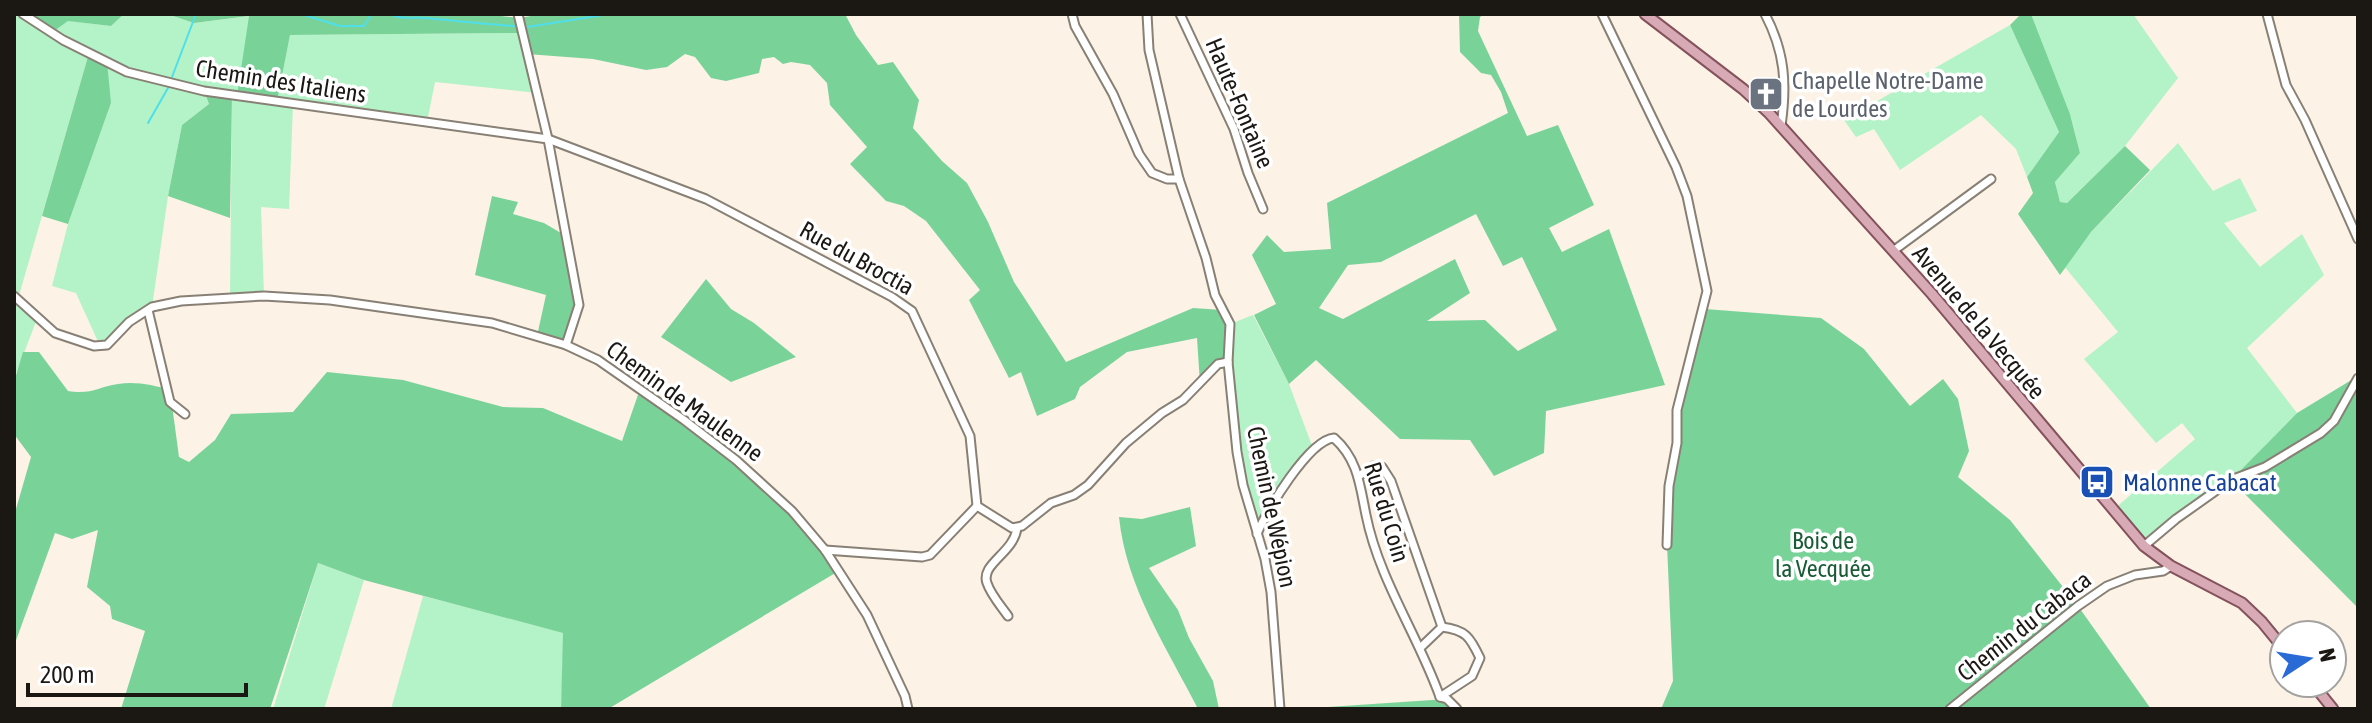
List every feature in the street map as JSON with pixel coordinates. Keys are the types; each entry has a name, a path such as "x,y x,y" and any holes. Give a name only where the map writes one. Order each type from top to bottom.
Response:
{"main road":[{"name":"Avenue de la Vecquée","path":"1645,14 1743,89 1781,126 1893,251 2144,546 2171,566 2242,603 2268,631"}],"street":[{"name":"Chemin des Italiens","path":"23,14 63,40 127,72 204,91 548,139"},
{"path":"518,14 548,139 579,305 566,345"},
{"path":"1008,616 986,582 985,574 990,565 1014,544 1017,528 1051,503 1074,495 1088,485 1126,443 1183,400 1218,364 1228,362 1230,324 1215,295 1179,179 1149,50 1147,14"},
{"name":"Haute-Fontaine","path":"1180,14 1234,129 1263,209"},
{"path":"1602,14 1687,196 1707,291 1677,410 1677,443 1669,486 1667,545"},
{"path":"1765,14 1783,61 1786,93 1781,126"},
{"path":"2267,14 2286,85 2358,239"},
{"path":"1075,15 1075,26 1113,94 1139,154 1152,173 1167,179 1179,179"},
{"name":"Rue du Broctia","path":"548,139 706,199 892,297 912,311 970,436 977,506"},
{"path":"1893,251 1991,179"},
{"path":"14,296 49,329 94,346 107,345 129,322 148,310 170,402 185,414"},
{"name":"Chemin de Maulenne","path":"148,310 181,301 264,296 354,303 492,323 566,345 598,360 736,460 792,511 825,550 867,615 908,709"},
{"name":"Chemin de Wépion","path":"1228,362 1243,485 1271,592 1280,709"},
{"path":"2144,546 2231,480 2265,467 2321,433 2334,421 2358,378"},
{"name":"Rue du Coin","path":"1257,534 1283,488 1327,438 1334,438 1345,448 1359,476 1378,563 1420,648 1440,697"},
{"path":"1359,476 1373,466 1382,467 1391,481 1442,627"},
{"path":"825,550 930,555 977,506 998,521 1017,528"},
{"name":"Chemin du Cabaca","path":"1950,709 2107,586 2171,566"},
{"path":"1420,648 1442,627"},
{"path":"1440,697 1472,676 1480,658 1471,640 1458,629 1442,627"},
{"path":"1440,697 1447,699 1457,709"}],"green space":[{"path":"14,14 111,26 124,14 167,14 194,23 250,16 277,101 290,35 522,33 537,93 435,82 427,122 293,104 289,209 261,207 264,296 230,297 232,96 204,92 209,104 182,125 152,307 100,346 76,293 52,286 68,224 111,103 89,53 18,299 37,319 14,379"},
{"path":"22,14 124,14 111,26 68,21 51,33"},
{"path":"167,14 483,14 519,18 543,14 845,14 878,65 893,62 919,100 913,128 942,161 967,183 1014,282 1066,362 1193,308 1222,310 1230,324 1228,362 1218,364 1200,384 1197,338 1127,352 1080,387 1075,399 1037,416 1021,372 1009,378 969,300 980,290 926,221 904,206 886,201 850,164 867,147 830,105 827,83 810,65 783,64 774,57 762,59 759,73 726,81 711,78 695,57 685,54 667,67 646,70 593,59 527,54 522,33 290,35 277,102 237,96 249,16 194,23"},
{"path":"1459,14 1484,14 1480,17 1478,31 1527,136 1558,125 1594,205 1549,228 1562,252 1609,229 1665,385 1546,411 1544,453 1494,476 1470,440 1400,439 1316,360 1289,384 1254,315 1276,304 1252,255 1267,235 1284,252 1331,249 1327,203 1508,113 1491,75 1481,73 1460,52","holes":["1476,214 1503,266 1522,257 1557,330 1518,351 1485,320 1427,321 1470,293 1455,259 1343,319 1319,308 1348,265 1381,262"]},
{"path":"2031,14 2133,14 2178,78 2125,146 2067,203 2060,202 2055,182 2080,153 2071,117"},
{"path":"2031,14 2070,114 2080,153 2055,182 2060,202 2067,203 2125,146 2150,170 2091,232 2060,275 2018,214 2033,193 2027,177 2059,132 2010,25 2019,16"},
{"path":"2010,25 2059,132 2027,177 2016,149 1981,115 1900,170 1874,129 1856,137 1844,120"},
{"path":"89,53 107,62 111,103 68,224 42,216"},
{"path":"204,91 232,95 230,218 168,196 182,125 209,104"},
{"path":"2178,143 2213,191 2240,178 2257,211 2224,223 2260,267 2302,234 2324,275 2247,348 2297,413 2231,480 2144,546 2113,510 2195,439 2182,423 2156,443 2084,359 2118,332 2064,266 2091,232"},
{"path":"492,196 518,202 513,214 544,223 566,236 579,305 566,345 537,336 546,295 475,275"},
{"path":"706,279 731,309 754,323 796,357 731,382 661,337"},
{"name":"Bois de la Vecquée","path":"1705,309 1821,318 1864,349 1910,406 1943,379 1958,399 1969,451 1958,477 2010,520 2078,606 2151,709 1661,709 1673,681 1667,545 1677,410"},
{"path":"1253,315 1289,384 1314,451 1283,488 1257,534 1235,430 1229,351 1230,324"},
{"path":"23,352 39,352 68,391 89,391 131,383 170,390 179,457 189,462 215,440 231,414 293,412 327,372 403,380 503,407 543,408 622,441 640,389 736,460 795,517 837,572 608,709 561,709 563,633 364,580 318,563 270,709 121,709 145,631 112,619 110,606 87,587 98,530 72,539 55,533 14,646 14,516 31,457 14,434 14,382"},
{"path":"2358,376 2358,608 2231,480 2297,413"},
{"path":"1190,507 1196,546 1149,568 1178,610 1189,638 1213,681 1219,709 1198,709 1161,640 1130,568 1119,517 1142,519"},
{"path":"318,563 364,580 324,709 273,709"},
{"path":"423,596 564,633 561,709 391,709"},
{"path":"1447,699 1457,709 1328,709 1328,707"}],"waterway":[{"path":"172,77 196,14"},
{"path":"301,14 340,26 364,26 371,15 376,14"},
{"path":"389,14 403,18 514,26"},
{"path":"527,27 610,14"},
{"path":"148,123 168,88"}],"place":[{"name":"Chapelle Notre-Dame de Lourdes","path":"1766,94"},
{"name":"Malonne Cabacat","path":"2097,482"}]}
